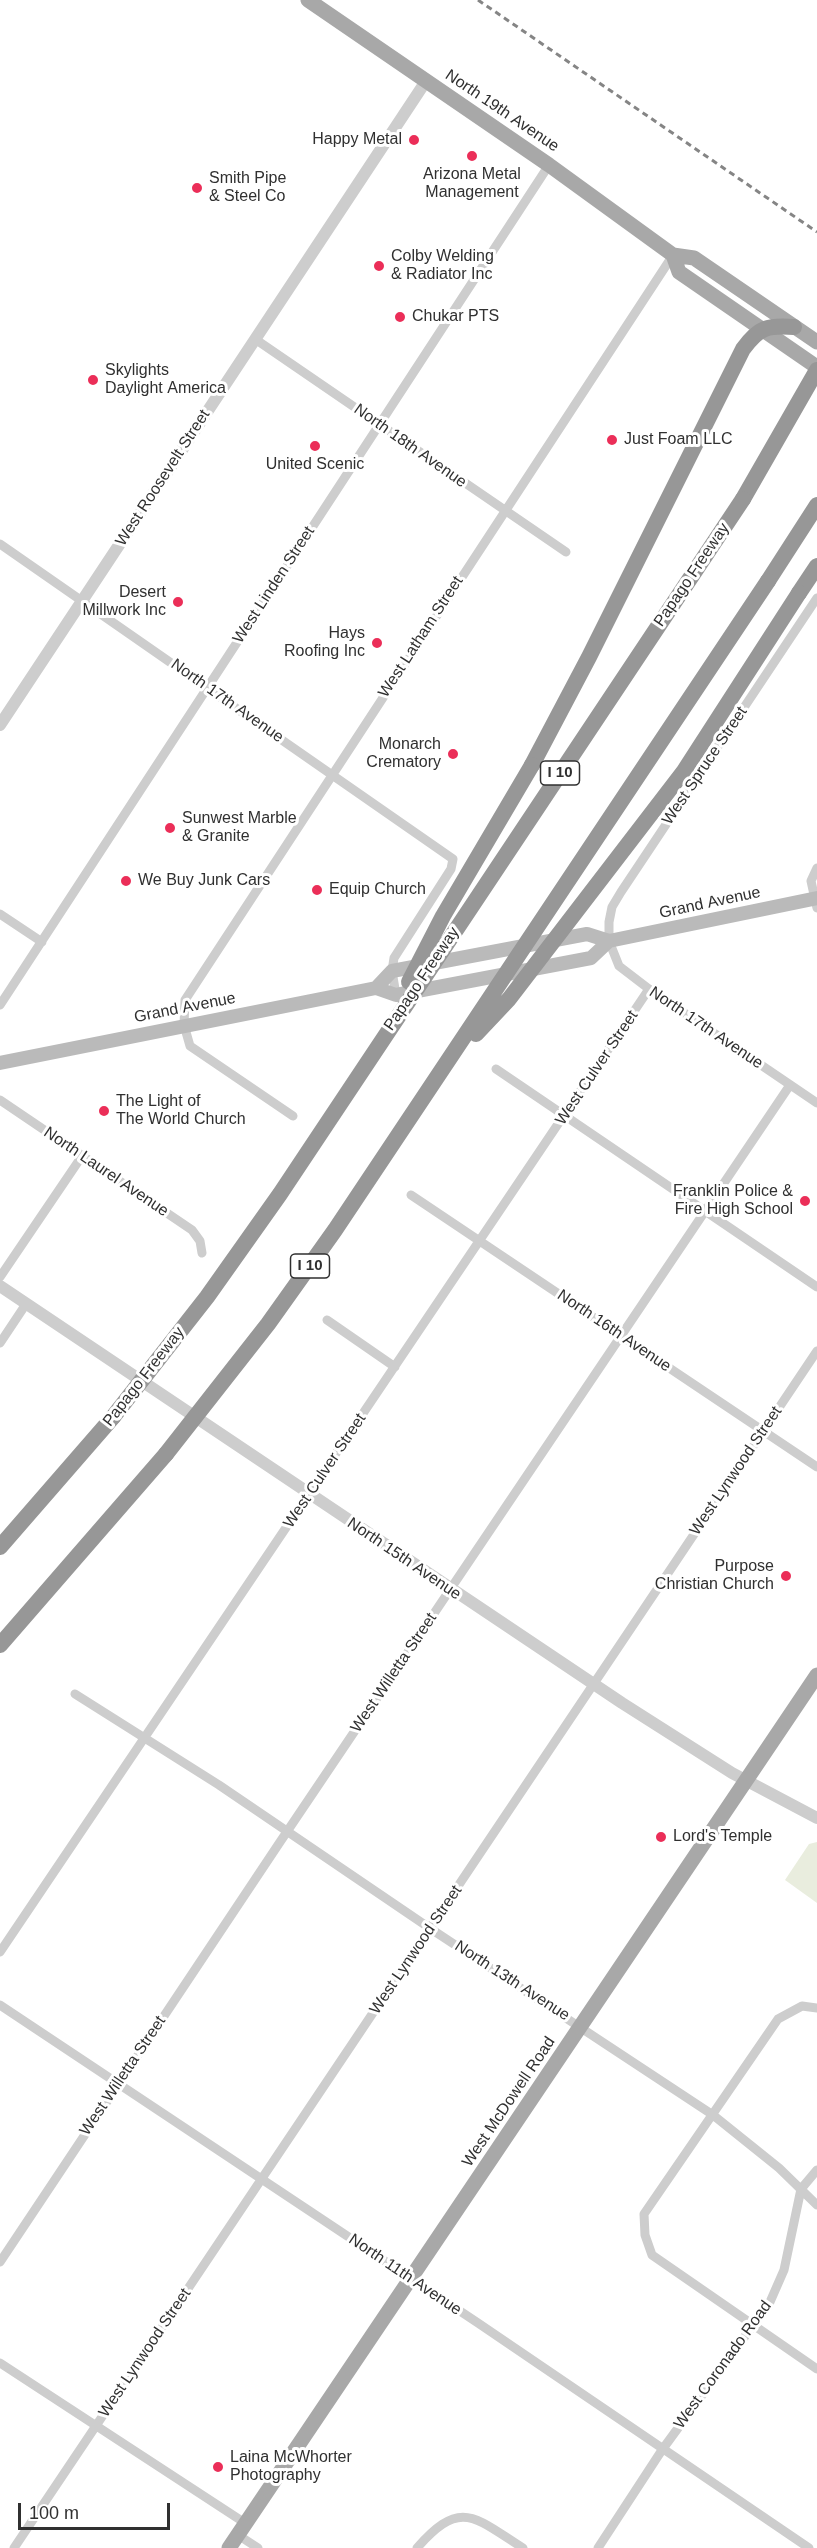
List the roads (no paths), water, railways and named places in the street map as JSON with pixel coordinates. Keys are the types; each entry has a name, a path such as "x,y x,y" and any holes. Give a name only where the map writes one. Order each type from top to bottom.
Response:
{"highway":[{"path":"377,1047 443,916 527,774 589,657 743,349 761,330 773,325 794,327"},
{"path":"743,499 817,368"},
{"name":"Papago Freeway","path":"0,1547 113,1417 243,1247 817,391"},
{"name":"I 10","path":"0,1645 166,1454 298,1283 443,1070 817,505"},
{"path":"768,581 817,517"},
{"path":"443,1070 509,999 684,771 817,566"},
{"path":"0,1558 47,1494"}],"main road":[{"name":"North 19th Avenue","path":"308,0 549,165 673,255 694,258 817,342"},
{"name":"North 19th Avenue","path":"673,255 679,272 817,368"},
{"name":"Grand Avenue","path":"392,971 587,934 609,941 816,902"},
{"name":"Grand Avenue","path":"396,995 591,958 609,941"},
{"path":"392,971 376,988 396,995"},
{"name":"Grand Avenue","path":"0,1063 376,988"},
{"name":"West McDowell Road","path":"229,2548 817,1675"}],"street":[{"name":"West Roosevelt Street","path":"0,725 426,81"},
{"name":"West Linden Street","path":"0,1005 549,165"},
{"name":"West Latham Street","path":"184,1025 185,1000 673,255"},
{"name":"North 18th Avenue","path":"255,339 566,552"},
{"name":"North 17th Avenue","path":"0,544 453,859 451,868 394,958 392,971"},
{"name":"West Spruce Street","path":"609,941 612,907 621,892 817,598"},
{"path":"816,902 811,881 817,868"},
{"path":"0,914 42,942"},
{"name":"North 17th Avenue","path":"609,941 619,966 649,989 817,1103"},
{"path":"392,971 396,995"},
{"name":"West Culver Street","path":"0,1952 649,989"},
{"path":"184,1025 190,1046 293,1116"},
{"path":"496,1069 817,1287"},
{"name":"West Willetta Street","path":"0,2262 790,1085"},
{"name":"North Laurel Avenue","path":"0,1100 192,1230 200,1241 202,1252"},
{"path":"0,1277 82,1156"},
{"name":"North 16th Avenue","path":"411,1195 817,1467"},
{"name":"North 15th Avenue","path":"0,1286 594,1684 745,1780 817,1818"},
{"path":"0,1343 26,1304"},
{"path":"327,1320 396,1367"},
{"name":"West Lynwood Street","path":"14,2548 817,1351"},
{"name":"North 13th Avenue","path":"75,1694 288,1831 431,1929 713,2115 779,2168 817,2205"},
{"name":"North 11th Avenue","path":"0,2005 809,2548"},
{"path":"817,2008 802,2006 778,2019 644,2214 645,2235 652,2255 817,2368"},
{"name":"West Coronado Road","path":"598,2548 662,2450 770,2302 784,2270 801,2189 817,2170"},
{"path":"0,2363 96,2426 242,2529 258,2548"},
{"path":"417,2548 446,2520 460,2516 477,2519 522,2548"}],"railway":[{"path":"478,0 817,232"}],"place":[{"name":"Happy Metal","path":"414,140"},
{"name":"Arizona Metal Management","path":"472,156"},
{"name":"Smith Pipe & Steel Co","path":"197,188"},
{"name":"Colby Welding & Radiator Inc","path":"379,266"},
{"name":"Chukar PTS","path":"400,317"},
{"name":"Skylights Daylight America","path":"93,380"},
{"name":"Just Foam LLC","path":"612,440"},
{"name":"United Scenic","path":"315,446"},
{"name":"Desert Millwork Inc","path":"178,602"},
{"name":"Hays Roofing Inc","path":"377,643"},
{"name":"Monarch Crematory","path":"453,754"},
{"name":"Sunwest Marble & Granite","path":"170,828"},
{"name":"We Buy Junk Cars","path":"126,881"},
{"name":"Equip Church","path":"317,890"},
{"name":"The Light of The World Church","path":"104,1111"},
{"name":"Franklin Police & Fire High School","path":"805,1201"},
{"name":"Purpose Christian Church","path":"786,1576"},
{"name":"Lord's Temple","path":"661,1837"},
{"name":"Laina McWhorter Photography","path":"218,2467"}]}
